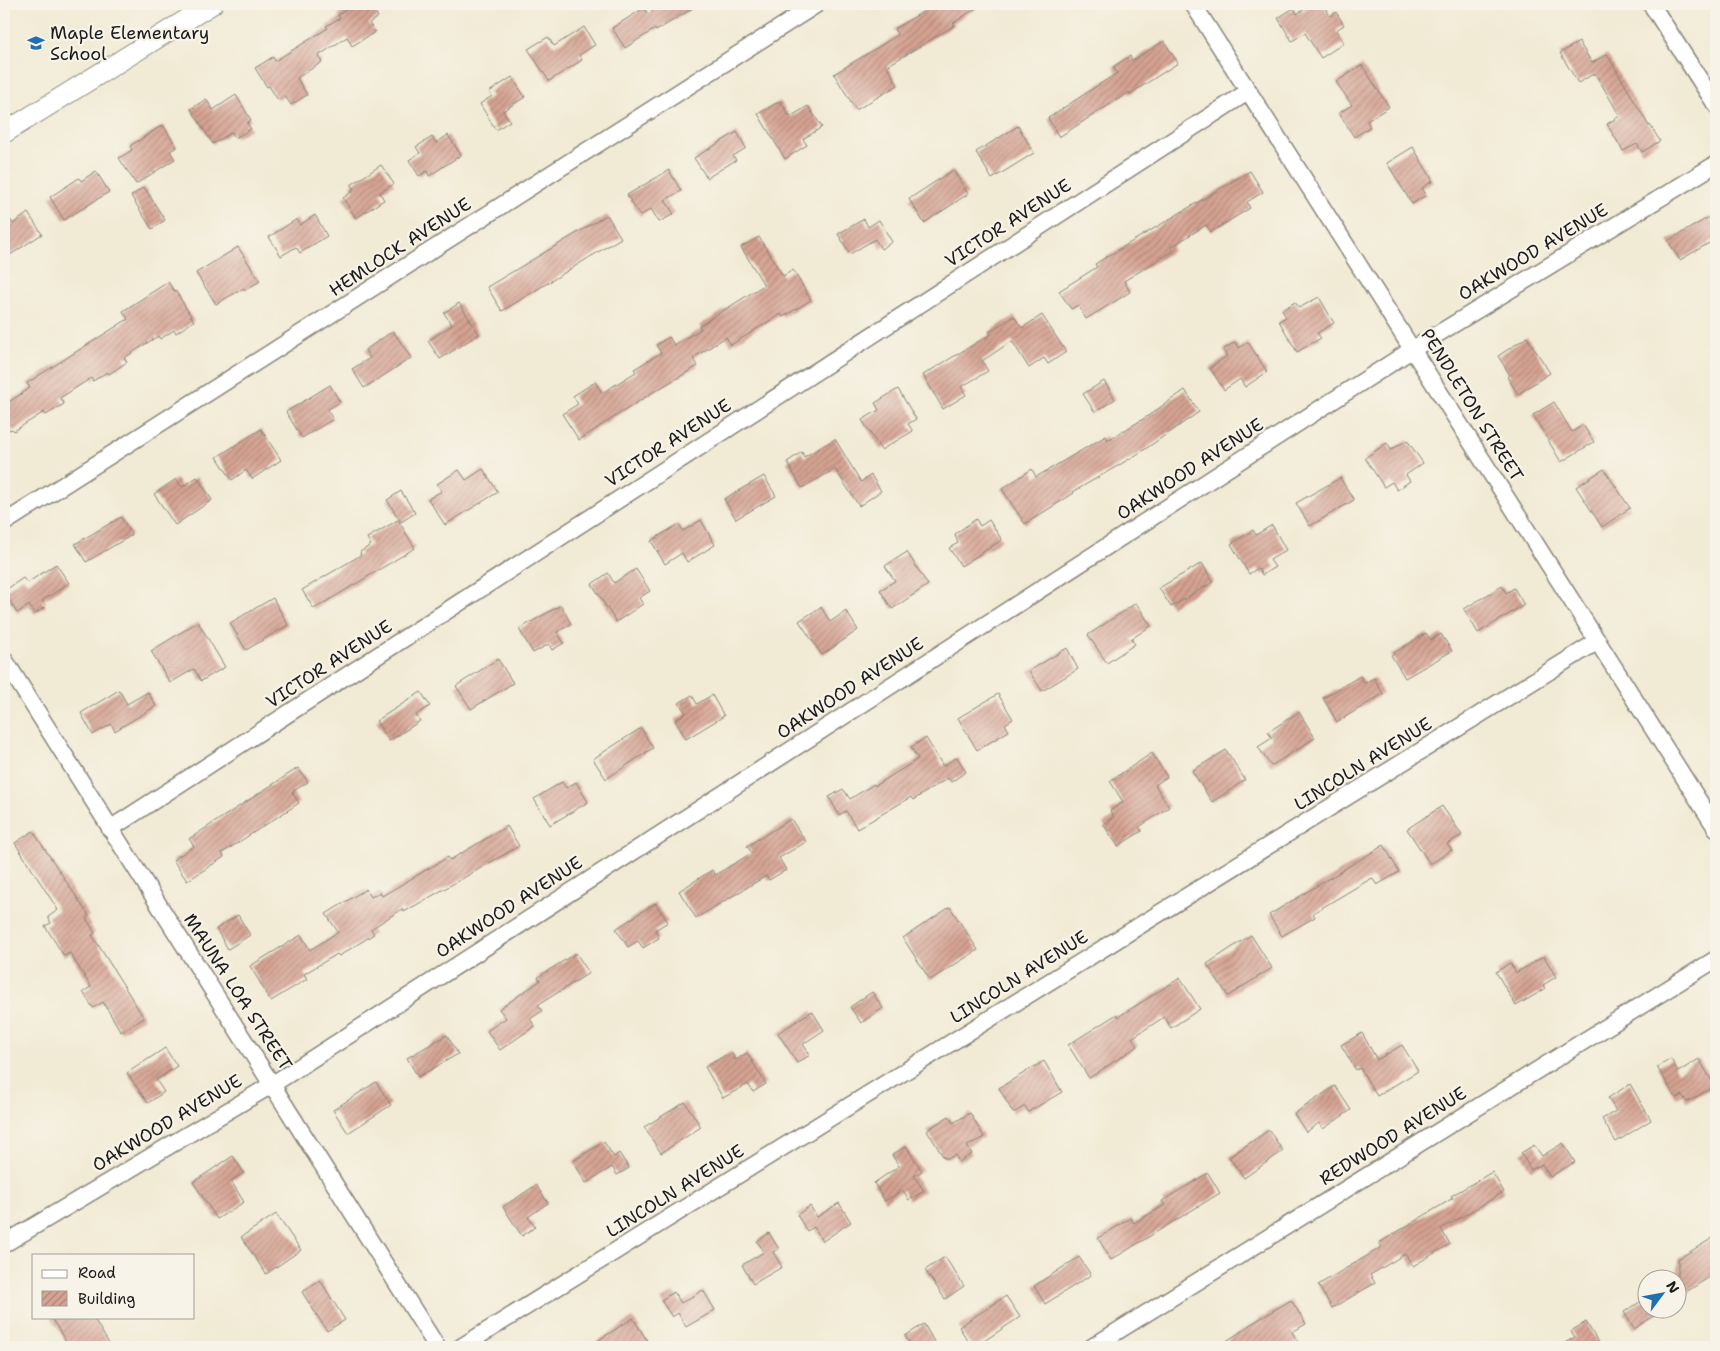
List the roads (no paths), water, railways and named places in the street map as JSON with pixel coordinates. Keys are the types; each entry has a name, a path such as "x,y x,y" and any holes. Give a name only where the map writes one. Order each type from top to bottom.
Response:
{"street":[{"path":"4,133 212,4"},
{"name":"HEMLOCK AVENUE","path":"4,524 817,4"},
{"name":"PENDLETON STREET","path":"1193,4 1716,828"},
{"path":"1651,4 1716,105"},
{"name":"VICTOR AVENUE","path":"110,829 1249,91"},
{"name":"OAKWOOD AVENUE","path":"4,1244 273,1084 1413,349 1716,164"},
{"name":"LINCOLN AVENUE","path":"461,1347 1598,641"},
{"name":"MAUNA LOA STREET","path":"4,659 437,1347"},
{"name":"REDWOOD AVENUE","path":"1092,1347 1716,959"}],"place":[{"name":"Maple Elementary School","path":"36,43"}]}
